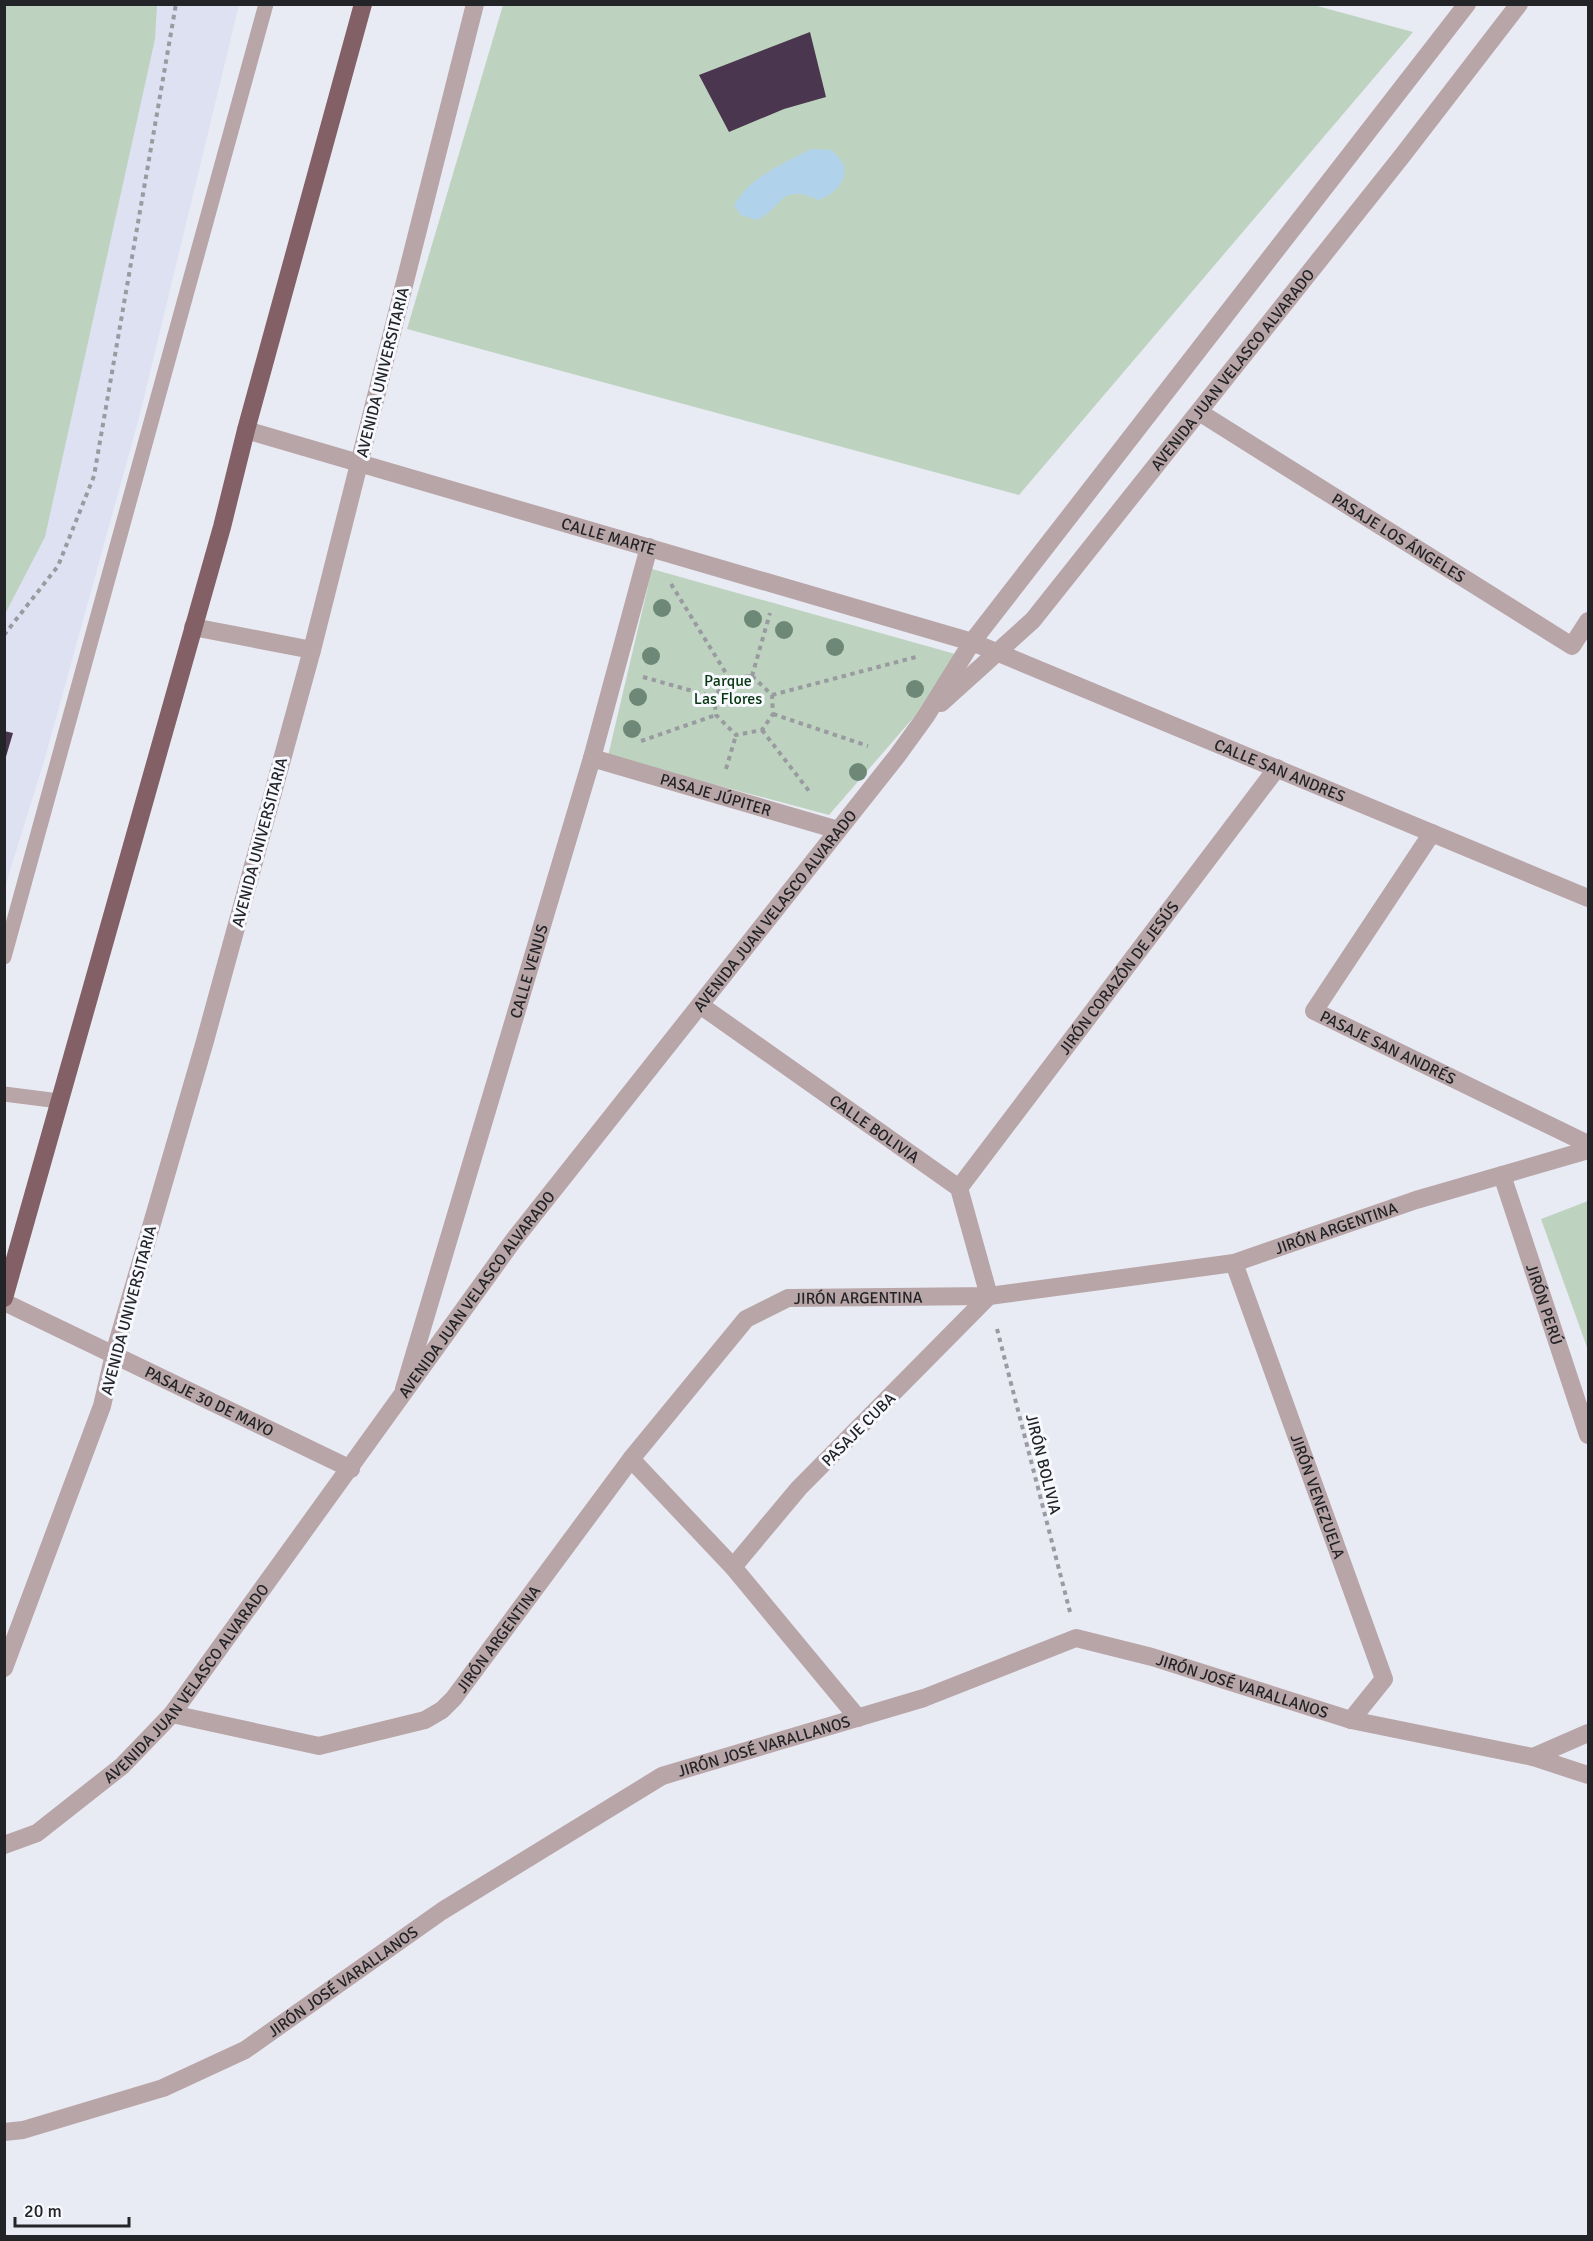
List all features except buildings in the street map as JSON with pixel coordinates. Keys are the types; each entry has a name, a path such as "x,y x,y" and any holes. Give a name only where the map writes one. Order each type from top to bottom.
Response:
{"highway":[{"path":"4,1300 193,627 363,4"}],"street":[{"name":"AVENIDA UNIVERSITARIA","path":"4,1668 102,1406 114,1354 205,1041 312,650 475,4"},
{"name":"AVENIDA JUAN VELASCO ALVARADO","path":"4,1845 37,1833 122,1766 172,1714 351,1469 513,1241 897,756 926,716 972,642 1467,4"},
{"name":"AVENIDA JUAN VELASCO ALVARADO","path":"926,716 1033,620 1519,4"},
{"name":"PASAJE LOS ÁNGELES","path":"1199,412 1572,646 1588,621"},
{"name":"CALLE MARTE","path":"246,430 972,642"},
{"name":"CALLE VENUS","path":"403,1393 592,758 649,547"},
{"path":"193,627 312,650"},
{"name":"CALLE SAN ANDRES","path":"972,642 1588,898"},
{"name":"PASAJE JÚPITER","path":"592,758 838,830"},
{"name":"JIRÓN CORAZÓN DE JESÚS","path":"959,1188 1277,768"},
{"name":"PASAJE SAN ANDRÉS","path":"1432,832 1314,1011 1588,1144"},
{"name":"CALLE BOLIVIA","path":"700,1005 959,1188"},
{"name":"JIRÓN ARGENTINA","path":"172,1714 319,1746 425,1720 442,1710 454,1698 632,1459 746,1318 788,1298 989,1296 1234,1263 1416,1200 1588,1150"},
{"name":"JIRÓN PERÚ","path":"1502,1175 1588,1435"},
{"path":"959,1188 989,1296"},
{"name":"JIRÓN VENEZUELA","path":"1234,1263 1384,1679 1351,1720"},
{"name":"PASAJE CUBA","path":"733,1567 799,1488 989,1296"},
{"name":"PASAJE 30 DE MAYO","path":"4,1300 351,1469"},
{"path":"632,1459 733,1567 858,1718"},
{"name":"JIRÓN JOSÉ VARALLANOS","path":"4,2132 23,2130 163,2088 245,2050 442,1911 662,1776 924,1698 1076,1638 1152,1657 1351,1720 1533,1757 1588,1775"},
{"path":"1533,1757 1588,1733"}],"lane":[{"path":"4,957 266,4"},
{"path":"4,1094 59,1101"}],"path":[{"path":"4,635 58,566 94,476 176,4"},
{"path":"649,547 729,678"},
{"path":"752,676 778,585"},
{"path":"772,695 972,642"},
{"path":"617,670 714,697"},
{"path":"752,676 772,695 772,714 762,730 736,735 717,715 714,697 729,678 752,676"},
{"path":"772,714 897,756"},
{"path":"638,742 717,715"},
{"path":"762,730 838,830"},
{"name":"JIRÓN BOLIVIA","path":"989,1296 1076,1638"}],"shaded area":[{"path":"5,5 239,5 140,414 45,758 5,887"}],"green space":[{"path":"5,4 157,4 157,6 155,39 45,537 5,614"},
{"path":"1310,4 1413,32 1019,495 407,329 503,5"},
{"name":"Parque Las Flores","path":"652,569 966,657 829,815 608,756"},
{"path":"1588,1201 1588,1350 1541,1219"}],"water":[{"path":"811,149 832,150 842,162 844,175 835,191 818,200 806,195 789,195 757,220 741,215 734,206 748,187 768,172"}]}
